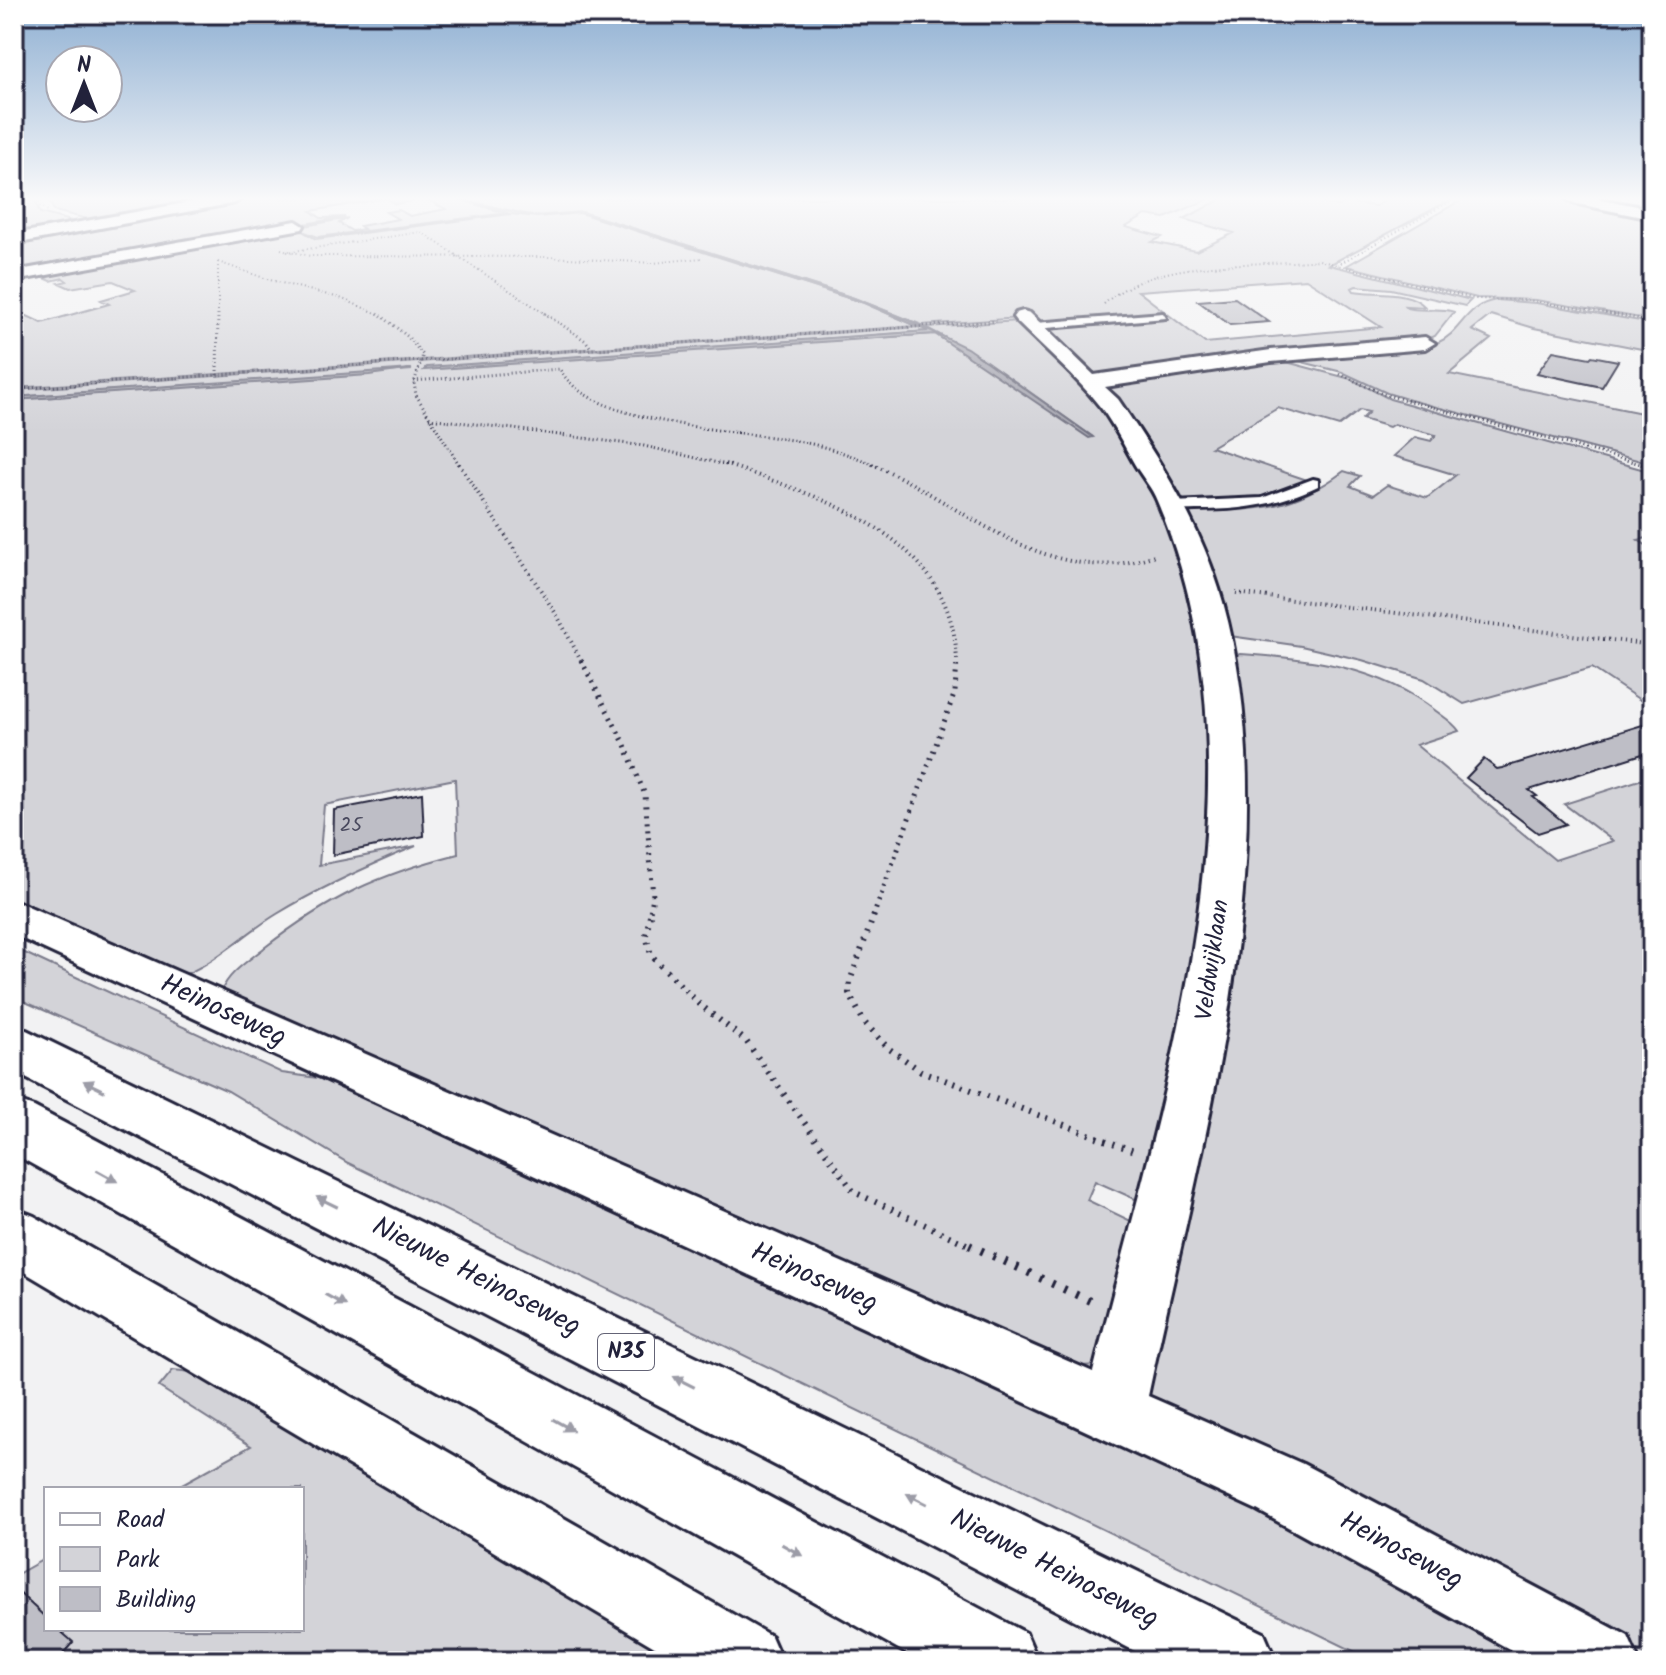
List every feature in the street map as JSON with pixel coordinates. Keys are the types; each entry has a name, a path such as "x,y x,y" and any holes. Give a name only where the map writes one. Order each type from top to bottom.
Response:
{"main road":[{"name":"Nieuwe Heinoseweg","path":"14,1046 1236,1661"},
{"path":"14,1125 998,1661"}],"street":[{"name":"Veldwijklaan","path":"1028,321 1058,346 1092,382 1129,429 1173,506 1204,589 1217,647 1228,742 1225,879 1215,961 1198,1056 1114,1411"},
{"path":"1092,382 1297,353 1425,343"},
{"name":"Heinoseweg","path":"14,916 1280,1487 1603,1661"},
{"path":"14,1235 746,1661"}],"lane":[{"path":"1028,321 1163,316"},
{"path":"1173,506 1260,504 1285,498 1313,483"}],"path":[{"path":"217,375 218,276"},
{"path":"256,276 374,308 411,338 423,355 413,390 428,418 558,617 625,745 645,795 653,897 646,935 651,955 698,1003 746,1041 854,1192 1135,1321"},
{"path":"487,276 586,341 591,349"},
{"path":"1101,308 1115,290 1149,276"},
{"path":"1382,276 1475,299 1528,300 1652,321"},
{"path":"14,389 1028,321"},
{"path":"414,381 560,369 566,381 582,394 636,413 790,439 857,457 942,500 995,534 1043,552 1088,562 1125,565 1143,561 1185,533"},
{"path":"1338,373 1409,401 1652,467"},
{"path":"428,418 644,446 722,463 829,501 858,516 914,555 935,584 947,609 957,658 955,692 929,756 850,981 849,993 864,1022 888,1048 921,1071 1171,1165"},
{"path":"1204,589 1652,645"}],"green space":[{"path":"40,276 780,276 864,303 917,326 14,388 14,316 23,314 42,323 109,304 101,300 135,290 113,281 70,288 59,283 67,281 63,278 51,281"},
{"path":"784,276 1374,276 1471,300 1465,306 1391,289 1356,286 1352,288 1354,291 1411,297 1425,307 1405,306 1407,308 1454,312 1435,336 1423,341 1097,378 1020,318 922,325 854,298","holes":["1306,279 1381,327 1205,343 1138,291"]},
{"path":"1388,276 1652,276 1652,320 1536,300 1477,298"},
{"path":"1496,300 1536,303 1652,323 1652,351 1534,328 1491,315 1472,330 1491,339 1449,374 1652,415 1652,464 1410,400 1342,372 1282,357 1437,343 1453,332 1470,313"},
{"path":"1019,321 1054,346 1140,455 1207,634 1214,877 1148,1199 1135,1199 1095,1181 1087,1200 1133,1222 1097,1365 1066,1367 221,992 228,979 245,963 333,901 403,870 458,854 455,779 324,805 319,865 416,846 345,877 294,904 209,962 184,975 14,901 14,400 412,370 14,397 14,390 921,327 929,331 424,368 935,334 1093,437 979,356 925,327"},
{"path":"1271,358 1351,379 1390,399 1652,472 1652,537 1638,540 1652,549 1652,708 1592,668 1464,704 1424,679 1362,660 1301,646 1223,635 1182,511 1267,507 1304,495 1344,471 1360,476 1350,486 1373,495 1387,485 1427,498 1456,475 1394,456 1415,437 1431,441 1436,435 1362,419 1369,412 1360,410 1339,426 1278,408 1211,447 1307,480 1271,498 1183,503 1177,501 1101,387"},
{"path":"1241,654 1293,658 1343,668 1392,684 1414,696 1449,720 1459,731 1416,745 1555,860 1613,841 1564,804 1652,776 1652,1659 1392,1519 1162,1411 1147,1394 1210,1060 1227,657"},
{"path":"14,948 282,1073 339,1081 1188,1466 1555,1661 1374,1661 348,1163 228,1091 14,997"},
{"path":"173,1370 192,1372 679,1661 14,1661 14,1576 44,1559 44,1631 304,1631 304,1487 177,1487 251,1446 159,1387"}],"shaded area":[{"path":"779,276 854,298 967,348 1093,437 1089,438 935,334 424,370 427,367 928,331 864,303"},
{"path":"412,369 369,375 14,400 14,397"}],"building":[{"path":"1235,298 1269,322 1230,325 1198,301"},
{"path":"1553,351 1618,361 1602,387 1537,373"},
{"path":"1652,722 1652,751 1529,790 1537,796 1533,797 1566,824 1538,833 1466,778 1484,759 1497,769 1502,768"},
{"path":"422,793 424,836 333,855 334,810"},
{"path":"14,1588 44,1616 44,1631 60,1631 73,1642 57,1661 14,1661"}]}
